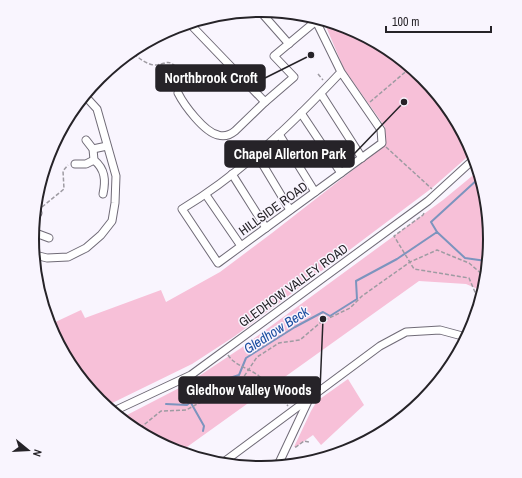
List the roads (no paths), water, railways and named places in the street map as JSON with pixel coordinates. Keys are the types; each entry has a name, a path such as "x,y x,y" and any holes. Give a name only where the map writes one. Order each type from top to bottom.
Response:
{"street":[{"path":"265,17 289,44"},
{"path":"178,93 183,103 210,132 223,136 235,132 265,102 294,77 274,56 313,24"},
{"path":"241,246 206,194 257,155 342,72 318,25"},
{"path":"194,28 265,102"},
{"name":"HILLSIDE ROAD","path":"206,194 182,209 218,263 382,143 381,130 342,72"},
{"path":"321,94 362,158"},
{"path":"39,256 47,258 68,257 86,248 101,236 112,221 115,203 116,176 97,110 88,100"},
{"path":"301,113 341,173"},
{"path":"279,134 315,192"},
{"path":"86,140 93,149 94,160 100,165 104,174 105,184 103,194"},
{"path":"93,149 107,146"},
{"path":"257,155 290,210"},
{"path":"75,164 86,164 94,160"},
{"name":"GLEDHOW VALLEY ROAD","path":"119,409 191,375 428,201 469,163"},
{"path":"232,174 266,228"},
{"path":"39,234 49,238"},
{"path":"228,458 380,346 406,332 440,330 461,336"},
{"path":"280,460 310,397"}],"waterway":[{"path":"437,232 431,222 475,182"},
{"name":"Gledhow Beck","path":"166,404 187,405 214,383 239,375 246,358 295,327 323,312 330,316 357,299 356,281 397,259 437,232 465,258 482,260"},
{"path":"191,401 204,426 203,431"}],"place":[{"name":"Northbrook Croft","path":"311,55"},
{"name":"Chapel Allerton Park","path":"404,102"},
{"name":"Gledhow Valley Woods","path":"323,319"}]}
